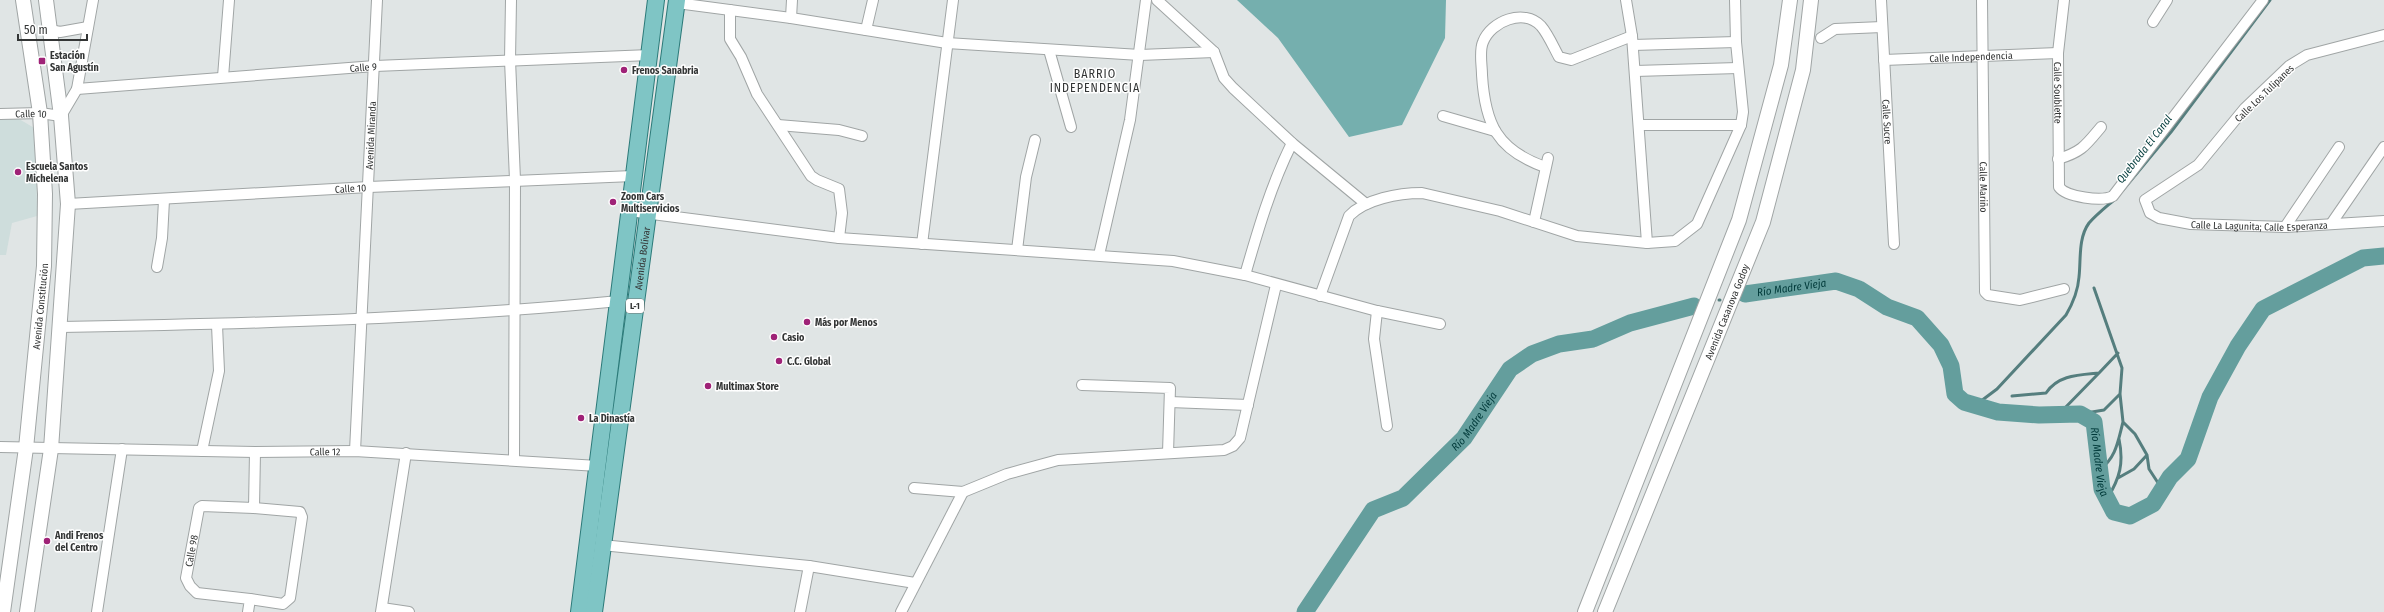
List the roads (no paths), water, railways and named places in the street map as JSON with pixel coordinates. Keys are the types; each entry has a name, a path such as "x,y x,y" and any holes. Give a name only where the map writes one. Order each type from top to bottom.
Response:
{"main road":[{"name":"Avenida Bolívar","path":"579,612 656,0"},
{"name":"Avenida Bolívar","path":"594,612 647,213 677,2"}],"street":[{"name":"Avenida Constitución","path":"3,612 26,448 44,266 45,194 40,113 23,0"},
{"name":"Avenida Constitución","path":"27,612 51,449 61,327 68,204 61,116 46,0"},
{"path":"61,116 77,89 93,0"},
{"path":"223,77 229,0"},
{"name":"Avenida Miranda","path":"356,451 377,0"},
{"path":"512,0 510,60 515,180 514,460"},
{"path":"791,18 792,0"},
{"path":"866,30 873,0"},
{"path":"922,244 953,0"},
{"path":"1099,255 1130,120 1140,56 1146,0"},
{"path":"1157,0 1214,52 1224,78 1233,88 1292,143 1366,204"},
{"path":"1626,0 1633,40 1647,243"},
{"path":"1320,296 1349,216 1356,208 1366,204 1411,193 1422,193 1500,211 1577,236 1647,243 1675,241 1697,224 1741,125 1743,112 1736,42 1735,0"},
{"name":"Avenida Casanova Godoy","path":"1585,612 1739,220 1781,65 1790,0"},
{"name":"Avenida Casanova Godoy","path":"1606,612 1762,222 1803,70 1811,0"},
{"name":"Calle Sucre","path":"1881,0 1894,244"},
{"name":"Calle Mariño","path":"1982,0 1985,292 1988,295 2020,300 2064,289"},
{"name":"Calle Soublette","path":"2064,0 2058,53 2059,186 2062,192 2102,200 2113,196 2263,0"},
{"path":"2153,22 2167,0"},
{"path":"677,2 791,18 947,43 1140,56 1214,52"},
{"path":"730,10 730,40 741,57 757,94 811,176 839,189 842,213 839,238"},
{"path":"1534,222 1546,163 1522,158 1495,131 1490,123 1486,106 1482,48 1483,42 1490,31 1501,22 1514,18 1533,20 1541,26 1563,60 1571,60 1633,40 1736,42"},
{"path":"50,30 66,31 88,27"},
{"path":"1821,38 1835,29 1882,27"},
{"name":"Calle Los Tulipanes","path":"2145,200 2198,165 2245,108 2289,66 2307,55 2384,35"},
{"path":"1049,50 1071,127"},
{"name":"Calle Independencia","path":"1884,60 2058,53"},
{"name":"Calle 9","path":"77,89 375,66 650,55"},
{"path":"1635,71 1738,68"},
{"name":"Calle 10","path":"0,114 40,113 61,116"},
{"path":"1443,116 1495,131"},
{"path":"778,125 839,130 862,136"},
{"path":"1639,125 1741,125"},
{"path":"2058,159 2075,154 2082,150 2101,127"},
{"path":"1017,250 1026,177 1036,140"},
{"path":"1245,275 1261,219 1280,168 1292,143"},
{"path":"2285,227 2339,147"},
{"path":"2331,224 2384,147"},
{"name":"Calle 10","path":"68,204 164,200 369,187 633,176"},
{"path":"157,267 162,238 164,200"},
{"name":"Calle La Lagunita; Calle Esperanza","path":"2145,200 2150,213 2178,223 2285,227 2382,219"},
{"path":"629,211 839,238 1172,261 1245,275 1276,285 1377,311 1440,324"},
{"path":"914,488 963,492 1007,474 1058,460 1224,450 1233,446 1240,438 1276,285"},
{"path":"61,327 217,325 361,319 514,311 619,301"},
{"path":"1377,311 1374,339 1387,426"},
{"path":"202,451 219,372 217,325"},
{"path":"1082,385 1168,387 1171,390 1168,453"},
{"path":"1170,402 1248,405"},
{"path":"0,447 26,448"},
{"name":"Calle 12","path":"26,448 255,452 356,451 598,466"},
{"path":"97,612 122,449"},
{"path":"254,508 255,452"},
{"path":"406,453 382,610 409,612"},
{"path":"901,612 963,492"},
{"name":"Calle 98","path":"202,506 254,508 300,512 302,517 290,598 283,604 197,593 190,586 186,578 199,508 202,506"},
{"path":"602,545 809,566 915,583"},
{"path":"800,612 809,566"},
{"path":"248,612 250,599"}],"waterway":[{"name":"Quebrada El Canal","path":"2123,190 2171,132 2270,0"},
{"name":"Quebrada El Canal","path":"1977,404 1997,389 2066,315 2078,287 2081,249 2085,229 2089,223 2114,200"},
{"name":"Río Madre Vieja","path":"1745,294 1836,281 1859,289 1887,307 1917,318 1941,345 1951,366 1955,394 1964,402 1998,412 2039,415 2080,414 2094,422 2102,489 2114,512 2130,516 2153,504 2170,477 2188,459 2210,397 2238,346 2263,309 2363,258 2384,256"},
{"path":"2094,288 2122,368 2120,394 2123,422 2135,434 2147,455 2149,469 2162,489"},
{"name":"Río Madre Vieja","path":"1305,612 1373,510 1403,498 1464,438 1510,369 1532,354 1559,344 1593,339 1630,323 1694,306"},
{"path":"2012,396 2046,393 2051,387 2063,379 2076,375 2099,373 2118,353"},
{"path":"2059,414 2099,373"},
{"path":"2080,414 2104,410 2120,394"},
{"path":"2100,469 2110,460 2116,448 2123,422"},
{"path":"2107,499 2120,470 2121,456 2119,439"},
{"path":"2118,478 2134,469 2147,455"}],"place":[{"name":"Estación San Agustín","path":"42,61"},
{"name":"Frenos Sanabria","path":"624,70"},
{"name":"Escuela Santos Michelena","path":"18,172"},
{"name":"Zoom Cars Multiservicios","path":"613,202"},
{"name":"Más por Menos","path":"807,322"},
{"name":"Casio","path":"774,337"},
{"name":"C.C. Global","path":"779,361"},
{"name":"Multimax Store","path":"708,386"},
{"name":"La Dinastía","path":"581,418"},
{"name":"Andi Frenos del Centro","path":"47,541"}],"district":[{"name":"BARRIO INDEPENDENCIA","path":"1095,81"}]}
